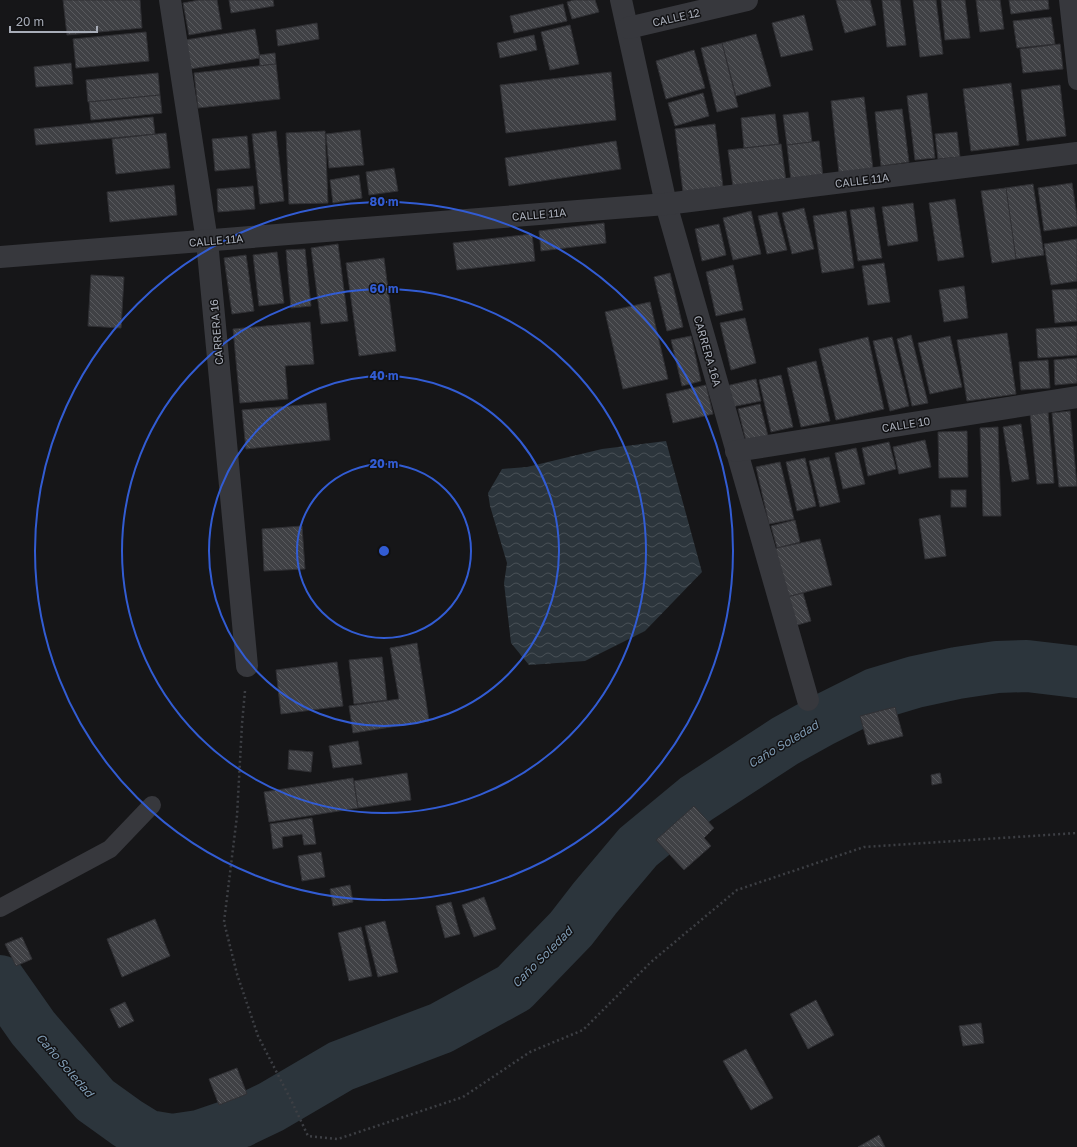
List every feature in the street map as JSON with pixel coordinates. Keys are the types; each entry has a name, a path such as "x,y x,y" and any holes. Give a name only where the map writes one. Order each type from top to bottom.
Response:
{"street":[{"name":"CARRERA 16","path":"170,0 207,241 248,666"},
{"name":"CARRERA 16A","path":"621,0 666,204 808,700"},
{"name":"CALLE 12","path":"628,28 747,0"},
{"name":"CALLE 11A","path":"0,257 666,204 1077,153"},
{"name":"CALLE 10","path":"736,451 1077,397"}],"lane":[{"path":"1068,0 1077,81"},
{"path":"0,908 110,849 152,805"}],"path":[{"path":"248,666 242,724 237,816 224,922 237,974 258,1036 308,1136 338,1139 463,1097 530,1052 583,1030 651,962 737,890 864,847 1077,833"}],"water":[{"path":"666,441 702,572 645,631 585,661 529,665 511,643 504,583 507,563 490,506 488,493 502,469 527,467 602,449"}],"building":[{"path":"63,0 140,0 142,28 67,35"},
{"path":"199,0 217,0 222,29 189,35 183,3"},
{"path":"229,0 273,0 274,6 231,13"},
{"path":"574,0 595,0 599,12 572,19 567,2"},
{"path":"836,0 870,0 876,25 845,33"},
{"path":"882,0 900,0 906,45 887,47"},
{"path":"913,0 936,0 943,54 920,57"},
{"path":"941,0 965,0 970,38 945,40"},
{"path":"976,0 1000,0 1004,29 980,32"},
{"path":"1009,0 1048,0 1049,9 1011,14"},
{"path":"563,4 567,21 514,33 510,16"},
{"path":"804,15 813,50 781,57 772,23"},
{"path":"1051,17 1055,44 1017,48 1013,21"},
{"path":"317,23 319,39 278,46 276,30"},
{"path":"570,25 579,64 550,70 541,32"},
{"path":"255,29 260,58 190,69 185,40"},
{"path":"146,32 149,61 76,68 73,39"},
{"path":"756,34 771,86 736,96 722,43"},
{"path":"534,35 537,50 500,58 497,43"},
{"path":"722,43 738,107 717,112 701,48"},
{"path":"1060,44 1063,69 1023,73 1020,49"},
{"path":"694,50 705,88 666,99 656,61"},
{"path":"275,53 276,64 260,66 259,55"},
{"path":"71,63 73,84 36,87 34,67"},
{"path":"276,64 280,99 198,108 194,73"},
{"path":"611,72 616,120 506,133 500,85"},
{"path":"158,73 160,95 88,102 86,80"},
{"path":"1011,83 1019,145 971,151 963,89"},
{"path":"1060,85 1066,136 1027,141 1021,90"},
{"path":"703,93 709,116 675,126 668,103"},
{"path":"927,93 935,158 915,160 907,96"},
{"path":"160,95 162,113 91,120 89,102"},
{"path":"864,97 873,169 839,173 831,101"},
{"path":"902,109 909,162 881,166 875,112"},
{"path":"808,112 812,142 787,145 783,115"},
{"path":"775,114 779,144 744,148 741,118"},
{"path":"153,117 155,134 36,145 34,129"},
{"path":"715,124 723,187 683,192 675,129"},
{"path":"360,130 364,165 329,168 326,134"},
{"path":"276,131 284,201 260,204 252,134"},
{"path":"325,131 328,203 289,204 286,133"},
{"path":"957,132 960,157 938,159 935,134"},
{"path":"166,133 170,168 116,174 112,139"},
{"path":"247,136 250,168 215,171 212,139"},
{"path":"616,141 621,169 509,186 505,158"},
{"path":"819,141 823,177 791,181 787,145"},
{"path":"781,144 786,181 733,187 728,150"},
{"path":"394,168 398,191 369,195 366,172"},
{"path":"359,175 362,198 333,203 330,180"},
{"path":"1072,183 1077,226 1044,231 1038,188"},
{"path":"1033,184 1044,255 1016,259 1005,188"},
{"path":"174,185 177,215 110,222 107,192"},
{"path":"253,186 255,209 218,212 217,189"},
{"path":"1006,188 1016,259 992,263 981,191"},
{"path":"955,199 964,257 938,261 929,203"},
{"path":"913,203 918,241 888,246 882,207"},
{"path":"874,207 882,258 858,261 850,210"},
{"path":"804,208 814,249 792,254 782,213"},
{"path":"751,211 761,254 733,260 723,218"},
{"path":"846,211 854,268 822,273 813,216"},
{"path":"777,212 787,250 767,254 758,216"},
{"path":"604,223 606,243 541,251 539,231"},
{"path":"719,224 726,255 702,261 695,229"},
{"path":"532,234 535,261 457,270 453,243"},
{"path":"1077,239 1077,281 1051,285 1044,244"},
{"path":"338,244 348,321 321,324 311,248"},
{"path":"305,249 311,306 291,308 286,250"},
{"path":"277,252 284,303 259,306 253,255"},
{"path":"246,255 254,311 232,314 224,258"},
{"path":"384,258 396,351 359,356 346,263"},
{"path":"884,263 890,302 868,305 862,266"},
{"path":"733,265 743,310 716,316 706,272"},
{"path":"670,273 683,327 667,331 654,277"},
{"path":"91,275 124,277 121,328 88,326"},
{"path":"964,286 968,318 944,322 939,290"},
{"path":"1077,289 1077,321 1055,323 1052,290"},
{"path":"650,302 668,379 623,389 605,312"},
{"path":"745,318 756,363 731,370 720,323"},
{"path":"310,322 314,364 285,366 288,399 240,403 233,329"},
{"path":"1077,326 1077,355 1038,358 1036,329"},
{"path":"1007,333 1016,394 967,401 957,340"},
{"path":"911,335 928,403 912,406 897,339"},
{"path":"691,336 701,381 682,386 671,340"},
{"path":"950,336 962,387 930,394 918,343"},
{"path":"868,337 884,409 836,420 819,349"},
{"path":"892,337 909,406 890,411 873,341"},
{"path":"1077,358 1077,383 1055,385 1054,360"},
{"path":"1048,360 1050,388 1021,390 1019,362"},
{"path":"816,361 830,421 801,427 787,368"},
{"path":"781,375 793,427 771,432 759,380"},
{"path":"756,379 761,401 731,407 726,386"},
{"path":"706,385 713,414 673,423 666,394"},
{"path":"326,403 330,440 246,449 242,410"},
{"path":"760,404 768,436 746,441 738,409"},
{"path":"1070,411 1077,486 1059,487 1052,413"},
{"path":"1048,412 1054,483 1037,484 1030,413"},
{"path":"1021,424 1029,479 1012,482 1003,427"},
{"path":"998,427 1001,516 983,516 980,428"},
{"path":"967,431 968,477 939,478 938,432"},
{"path":"925,440 931,467 899,474 893,447"},
{"path":"889,442 896,469 868,476 862,448"},
{"path":"856,448 865,484 843,489 835,453"},
{"path":"829,457 840,502 820,507 809,461"},
{"path":"805,458 816,506 797,511 786,462"},
{"path":"780,462 794,519 769,524 756,467"},
{"path":"951,490 966,490 966,507 951,507"},
{"path":"940,515 946,556 925,559 919,519"},
{"path":"795,520 800,542 777,548 771,526"},
{"path":"302,526 305,569 264,571 262,529"},
{"path":"820,539 832,585 787,597 774,551 777,548"},
{"path":"803,593 811,621 794,626 787,597"},
{"path":"417,643 429,721 353,733 349,706 399,699 390,648"},
{"path":"382,657 387,700 354,704 349,660"},
{"path":"337,662 343,706 281,714 276,670"},
{"path":"895,707 903,736 868,745 860,716"},
{"path":"358,741 362,764 333,768 329,746"},
{"path":"289,750 313,752 311,772 288,769"},
{"path":"407,773 411,800 358,808 354,781"},
{"path":"940,773 942,783 932,785 931,775"},
{"path":"353,778 358,808 269,822 264,792"},
{"path":"694,806 714,828 704,838 711,846 684,870 656,840"},
{"path":"312,818 316,844 304,845 302,834 282,837 283,847 273,849 270,824"},
{"path":"321,852 325,877 302,881 298,856"},
{"path":"350,885 353,902 333,906 330,889"},
{"path":"484,897 496,929 474,937 462,905"},
{"path":"451,902 460,934 445,938 436,906"},
{"path":"155,919 170,956 122,977 107,939"},
{"path":"385,921 398,972 378,977 365,926"},
{"path":"361,927 372,976 349,981 338,933"},
{"path":"22,937 32,959 16,966 5,944"},
{"path":"816,1000 834,1035 808,1049 790,1014"},
{"path":"125,1002 134,1021 119,1028 110,1009"},
{"path":"981,1023 984,1043 963,1046 959,1026"},
{"path":"746,1049 773,1098 751,1110 723,1061"},
{"path":"237,1068 247,1094 219,1105 209,1079"},
{"path":"879,1135 885,1147 858,1147"}],"waterway":[{"name":"Caño Soledad","path":"0,981 33,1028 95,1100 148,1136 172,1140 199,1136 240,1122 271,1107 341,1066 441,1028 514,988 571,929 638,847 696,799 785,741 821,721 875,694 915,682 957,673 997,667 1027,666 1077,672"}]}
